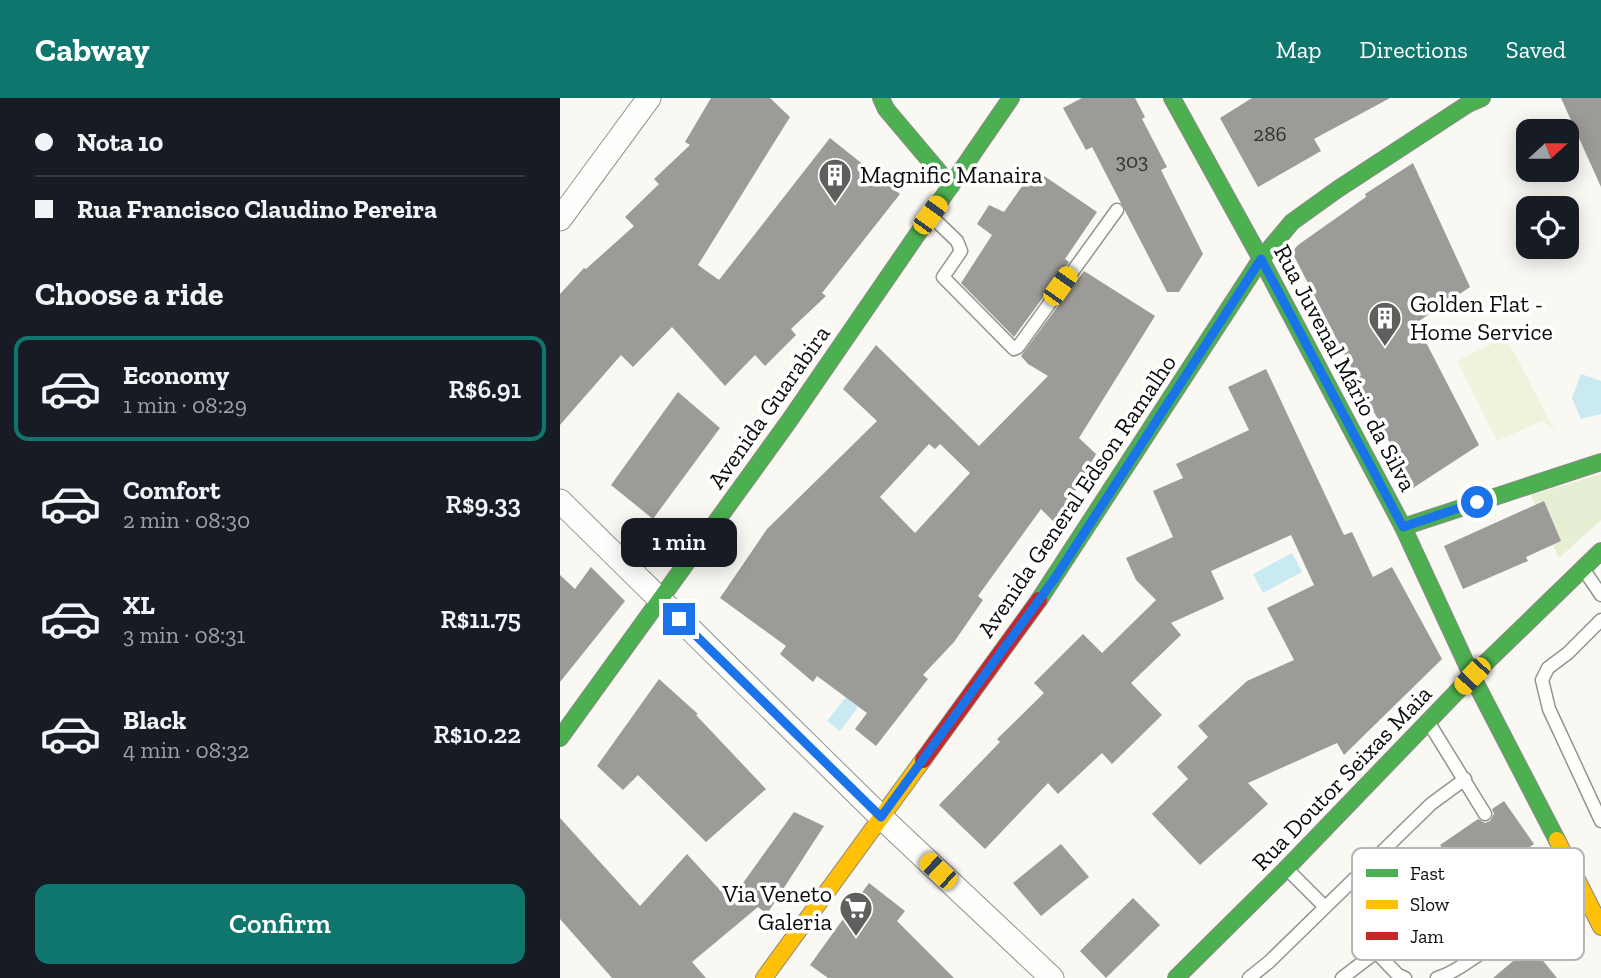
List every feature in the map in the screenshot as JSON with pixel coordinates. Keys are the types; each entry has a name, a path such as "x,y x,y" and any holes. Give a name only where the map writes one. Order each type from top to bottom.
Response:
{"main road":[{"path":"869,98 884,103 951,186"},
{"name":"Avenida Guarabira","path":"560,738 661,601 1010,98"},
{"name":"Rua Juvenal Mário da Silva","path":"1172,98 1403,527 1472,676 1560,848"},
{"name":"Avenida General Edson Ramalho","path":"764,978 1055,578 1261,259 1292,222 1472,100"},
{"path":"1403,527 1601,462"},
{"name":"Rua Doutor Seixas Maia","path":"1175,978 1286,869 1472,676 1601,551"},
{"name":"Rua Juvenal Mário da Silva","path":"1584,894 1601,927"}],"street":[{"path":"560,219 649,98"},
{"path":"560,501 881,817 1052,978"}],"lane":[{"path":"930,215 957,241 961,251 943,277 1014,349 1116,210"},
{"path":"1582,568 1601,595"},
{"path":"1601,620 1568,653 1548,668 1542,680 1549,709 1601,821"},
{"path":"1428,723 1485,814"},
{"path":"1385,848 1431,804 1465,779"},
{"path":"1286,869 1324,906"},
{"path":"1249,978 1269,962 1352,879"},
{"path":"1342,978 1366,960"},
{"path":"1384,960 1398,975 1405,978"},
{"path":"1437,978 1470,960"}],"green space":[{"path":"1506,337 1555,431 1542,421 1497,441 1457,361"},
{"path":"1601,474 1601,520 1559,558 1531,495"}],"water":[{"path":"1581,374 1601,381 1601,414 1581,419 1572,398"},
{"path":"1292,553 1302,572 1263,593 1253,574"},
{"path":"846,697 858,707 840,731 827,721"}],"building":[{"path":"711,98 770,98 790,117 698,265 719,280 830,138 900,194 822,293 826,296 791,329 796,335 765,366 755,355 725,386 672,327 633,367 621,355 560,425 560,294 584,268 634,226 625,217 659,184 654,179 690,145 685,142"},
{"path":"1082,98 1135,98 1145,117 1142,119 1167,167 1161,170 1203,254 1179,292 1167,292 1092,147 1086,150 1063,108"},
{"path":"1252,98 1390,98 1314,139 1321,151 1258,187 1220,118"},
{"path":"1561,98 1601,98 1601,187 1579,138 1579,119 1570,119"},
{"name":"Golden Flat - Home Service","path":"1413,163 1470,287 1416,323 1479,445 1413,488 1292,252 1366,197 1365,194"},
{"path":"1034,169 1097,212 1065,259 1069,262 1014,337 961,283 992,235 977,224 989,205 1004,212"},
{"path":"1084,271 1155,316 1079,438 1096,454 1056,524 1041,509 978,596 983,600 954,642 923,675 928,679 876,746 855,729 867,713 817,676 813,682 780,654 786,646 720,598 767,529 877,421 843,389 876,345 979,446 1048,376 1028,364 1021,356","holes":["929,444 935,449 940,444 970,473 915,533 880,497"]},
{"path":"1266,369 1344,535 1352,532 1373,577 1392,567 1442,659 1344,755 1337,743 1248,783 1268,804 1200,865 1152,814 1188,779 1177,767 1208,737 1198,726 1247,681 1294,660 1267,608 1314,585 1291,535 1211,571 1224,599 1171,623 1181,635 1131,683 1162,715 1112,764 1102,753 1058,794 1048,783 985,849 939,805 1000,742 997,739 1044,693 1034,683 1083,634 1102,653 1156,600 1136,580 1126,558 1173,537 1153,491 1183,478 1176,464 1249,430 1228,387"},
{"path":"678,392 720,428 653,519 611,485"},
{"path":"1544,501 1561,541 1526,557 1528,561 1463,589 1444,546"},
{"path":"591,567 625,601 560,682 560,575 575,589"},
{"path":"659,679 698,714 696,715 766,789 706,842 638,775 623,790 597,766"},
{"path":"1504,801 1534,844 1528,848 1442,848 1440,845 1478,819 1485,823 1490,821 1494,814 1492,809"},
{"path":"794,812 824,826 767,914 758,907 692,962 706,978 612,978 560,919 560,818 640,906 687,854 730,901"},
{"path":"1061,844 1089,877 1041,916 1013,883"},
{"path":"869,883 905,911 897,921 954,978 828,978 810,965"},
{"path":"1133,898 1160,925 1106,978 1080,951"},
{"path":"1514,960 1542,960 1557,978 1493,978"}],"traffic: fast":[{"path":"881,98 886,109 951,186"},
{"path":"560,738 789,421 1011,98"},
{"path":"1172,98 1403,527 1472,676 1557,840"},
{"path":"1039,600 1261,259 1292,222 1468,104 1482,98"},
{"path":"1403,527 1601,462"},
{"path":"1176,978 1286,869 1472,676 1601,551"}],"traffic: slow":[{"path":"764,978 923,760"},
{"path":"1557,840 1561,848"},
{"path":"1584,893 1601,927"}],"traffic: jam":[{"path":"923,760 1039,600"}],"place":[{"name":"Magnific Manaira","path":"835,205"},
{"name":"Golden Flat - Home Service","path":"1385,348"},
{"name":"Via Veneto Galeria","path":"856,938"}],"route":[{"path":"679,619 881,817 1055,578 1261,259 1403,527 1477,502"}]}
